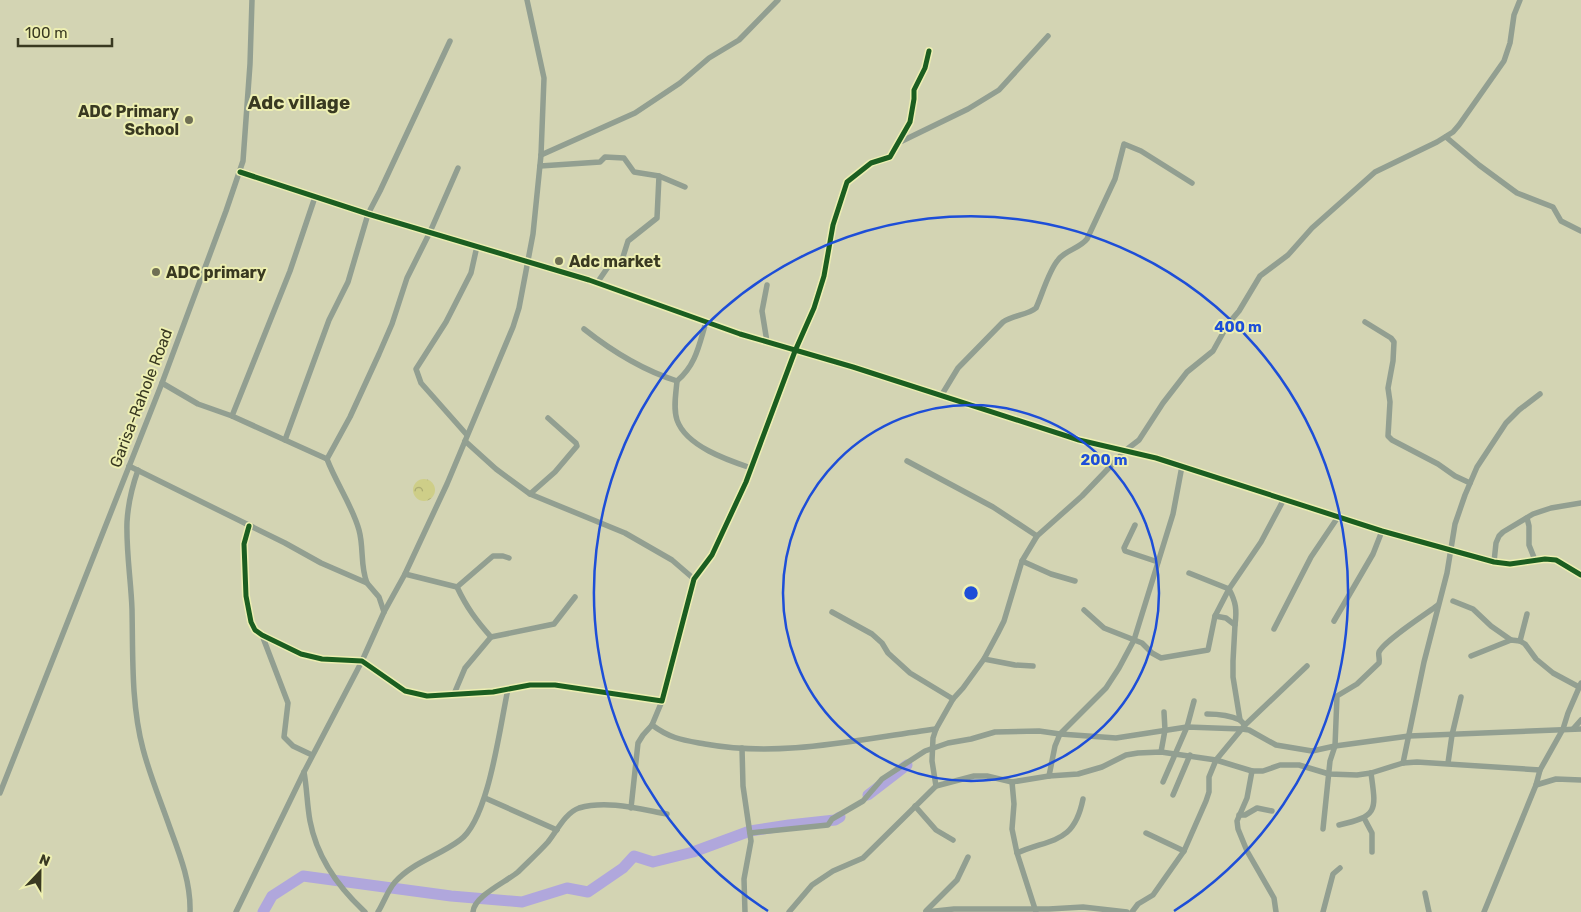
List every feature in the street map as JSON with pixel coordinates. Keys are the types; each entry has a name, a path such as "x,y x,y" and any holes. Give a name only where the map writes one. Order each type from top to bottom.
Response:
{"street":[{"name":"Garisa-Rahole Road","path":"0,793 72,615 162,383 240,172 243,161 248,107 252,0"},
{"path":"236,912 312,756 362,661 384,612 406,574 447,484 514,327 533,234 541,155 544,78 528,0"},
{"path":"541,155 635,113 680,84 709,58 739,40 778,0"},
{"path":"936,786 932,761 933,738 936,729 953,699 964,688 984,659 1004,621 1022,561 1037,536 1082,496 1126,450 1139,440 1163,403 1187,372 1213,351 1228,324 1239,311 1260,276 1288,254 1312,228 1375,172 1446,137 1459,125 1504,61 1510,43 1514,15 1520,0"},
{"path":"898,143 968,110 999,90 1048,36"},
{"path":"285,440 329,320 348,282 368,214 450,41"},
{"path":"631,808 638,744 652,725 662,701 694,579 712,555 751,468 818,296 824,276 833,225 847,182 871,163 890,157 910,122 914,90 925,68 929,51"},
{"path":"1446,137 1479,165 1517,193 1552,207 1561,221 1581,231"},
{"path":"941,396 958,368 1003,322 1010,317 1033,311 1036,308 1057,260 1082,245 1087,239 1115,179 1124,144 1141,150 1192,183"},
{"path":"540,166 600,162 605,157 624,158 634,172 659,176 685,187"},
{"path":"327,459 350,417 379,354 408,278 458,168"},
{"path":"240,172 368,214 597,283 795,351 853,367 1079,440 1126,450 1182,466 1382,532 1494,562 1510,564 1545,559 1556,560 1581,575"},
{"path":"597,283 608,267 622,260 628,241 657,218 659,176"},
{"path":"232,416 290,270 315,196"},
{"path":"477,246 471,273 446,322 416,369 422,383 466,438 496,469 530,494 625,533 672,560 694,579"},
{"path":"767,285 762,311 767,342"},
{"path":"706,322 692,365 677,381 676,418 680,428 687,436 705,449 751,468"},
{"path":"1365,322 1391,338 1394,342 1388,388 1390,402 1388,436 1470,483"},
{"path":"584,330 615,353 646,369 677,381"},
{"path":"162,383 198,404 232,416 327,459 334,478 359,529 362,543 363,568 367,583 379,597 384,612"},
{"path":"1403,763 1424,662 1447,573 1455,524 1470,483 1477,468 1506,423 1540,394"},
{"path":"530,494 555,472 577,446 548,418"},
{"path":"907,461 993,507 1037,536"},
{"path":"129,466 321,563 367,583"},
{"path":"1049,776 1055,746 1060,734 1106,688 1134,640 1144,614 1146,596 1173,514 1182,466"},
{"path":"138,470 131,493 127,523 133,663 138,718 143,748 181,856 188,886 190,912"},
{"path":"1084,610 1104,628 1142,643 1152,653 1161,658 1208,650 1214,616 1229,589 1261,542 1284,500"},
{"path":"1494,562 1496,543 1499,536 1533,514 1551,508 1581,503"},
{"path":"1274,629 1312,557 1338,517"},
{"path":"1527,518 1529,526 1528,545 1535,560"},
{"path":"1134,525 1124,548 1125,551 1158,562"},
{"path":"250,526 244,544 246,596 251,622 255,630 262,635 311,657 362,661 405,691 427,696 508,689 530,685 555,685 662,701"},
{"path":"1334,621 1373,554 1382,532"},
{"path":"457,587 492,556 509,558"},
{"path":"1022,561 1051,574 1075,581"},
{"path":"1189,573 1229,589 1235,600 1237,611 1232,661 1242,725"},
{"path":"406,574 457,587"},
{"path":"457,587 465,605 492,637"},
{"path":"454,694 465,668 492,637 554,624 574,597"},
{"path":"1452,601 1473,609 1491,626 1511,640"},
{"path":"1323,830 1330,761 1335,746 1337,696 1357,684 1379,663 1379,652 1383,647 1400,632 1438,605"},
{"path":"832,612 872,634 882,643 888,653 910,673 953,699"},
{"path":"1520,641 1527,614"},
{"path":"1214,616 1226,618 1235,625"},
{"path":"262,635 288,703 284,737 293,746 312,756"},
{"path":"1471,656 1511,640 1520,641 1525,644 1536,659 1553,673 1580,685 1563,729 1540,770 1536,785 1484,912"},
{"path":"984,659 999,663 1033,666"},
{"path":"1132,912 1138,904 1153,895 1184,851 1206,801 1209,792 1209,776 1216,760 1242,725 1307,666"},
{"path":"378,912 395,882 412,867 460,840 469,831 485,798 508,689"},
{"path":"1448,764 1452,735 1461,696"},
{"path":"1163,782 1187,727 1194,702"},
{"path":"1161,752 1165,730 1164,712"},
{"path":"1207,714 1233,716 1249,730 1276,745 1312,751 1409,736 1581,729"},
{"path":"1573,729 1581,720"},
{"path":"652,725 665,734 680,740 742,748 816,747 936,729"},
{"path":"750,833 828,825 832,818 864,801 882,780 925,751 948,743 994,732 1039,731 1116,738 1187,727 1242,725"},
{"path":"742,748 743,786 750,833 750,850 744,880 745,912"},
{"path":"789,912 812,885 833,871 863,858 936,786 980,776 1012,782 1049,776 1078,774 1102,767 1126,756 1161,752 1216,760 1252,771 1263,771 1280,765 1299,765 1329,774 1357,775 1371,773 1403,763 1417,762 1540,770"},
{"path":"1173,794 1190,755"},
{"path":"1252,771 1247,798 1237,821 1238,829 1247,851 1274,898 1276,912"},
{"path":"304,772 315,843 327,867 346,895 365,912"},
{"path":"1339,825 1364,818 1372,810 1374,804 1371,773"},
{"path":"1536,785 1556,779 1581,780"},
{"path":"1012,782 1014,804 1012,829 1017,853 1036,911"},
{"path":"485,798 557,830"},
{"path":"1017,853 1055,840 1074,826 1080,816 1083,799"},
{"path":"473,912 478,901 517,873 548,842 570,814 577,809 606,805 667,814"},
{"path":"915,806 936,830 953,840"},
{"path":"1239,816 1257,808 1272,811"},
{"path":"1364,818 1372,833 1372,852"},
{"path":"1146,832 1184,851"},
{"path":"926,911 957,880 968,857"},
{"path":"1323,912 1333,874 1340,868"},
{"path":"1425,893 1429,912"},
{"path":"926,911 954,909 1036,911 1083,907 1127,912"}],"green space":[{"path":"424,479 432,482 435,490 432,498 424,501 416,498 413,490 416,482"}],"waterway":[{"path":"868,795 907,765"},
{"path":"263,912 272,896 303,876 451,896 522,902 567,888 588,892 623,868 634,856 653,862 693,852 750,831 835,820 840,817"}],"cycle path":[{"path":"249,526 244,544 246,596 251,622 255,630 262,635 301,654 322,659 362,661 405,691 427,696 493,692 530,685 555,685 662,701 694,579 712,555 746,482 795,351 814,308 824,276 833,225 847,182 871,163 890,157 910,122 914,90 925,68 929,51"},
{"path":"240,172 368,214 589,280 740,334 853,367 1079,440 1156,458 1382,531 1494,562 1510,564 1545,559 1556,560 1581,575"}],"place":[{"name":"ADC Primary School","path":"189,120"},
{"name":"Adc market","path":"559,261"},
{"name":"ADC primary","path":"156,272"}],"district":[{"name":"Adc village","path":"299,102"}]}
